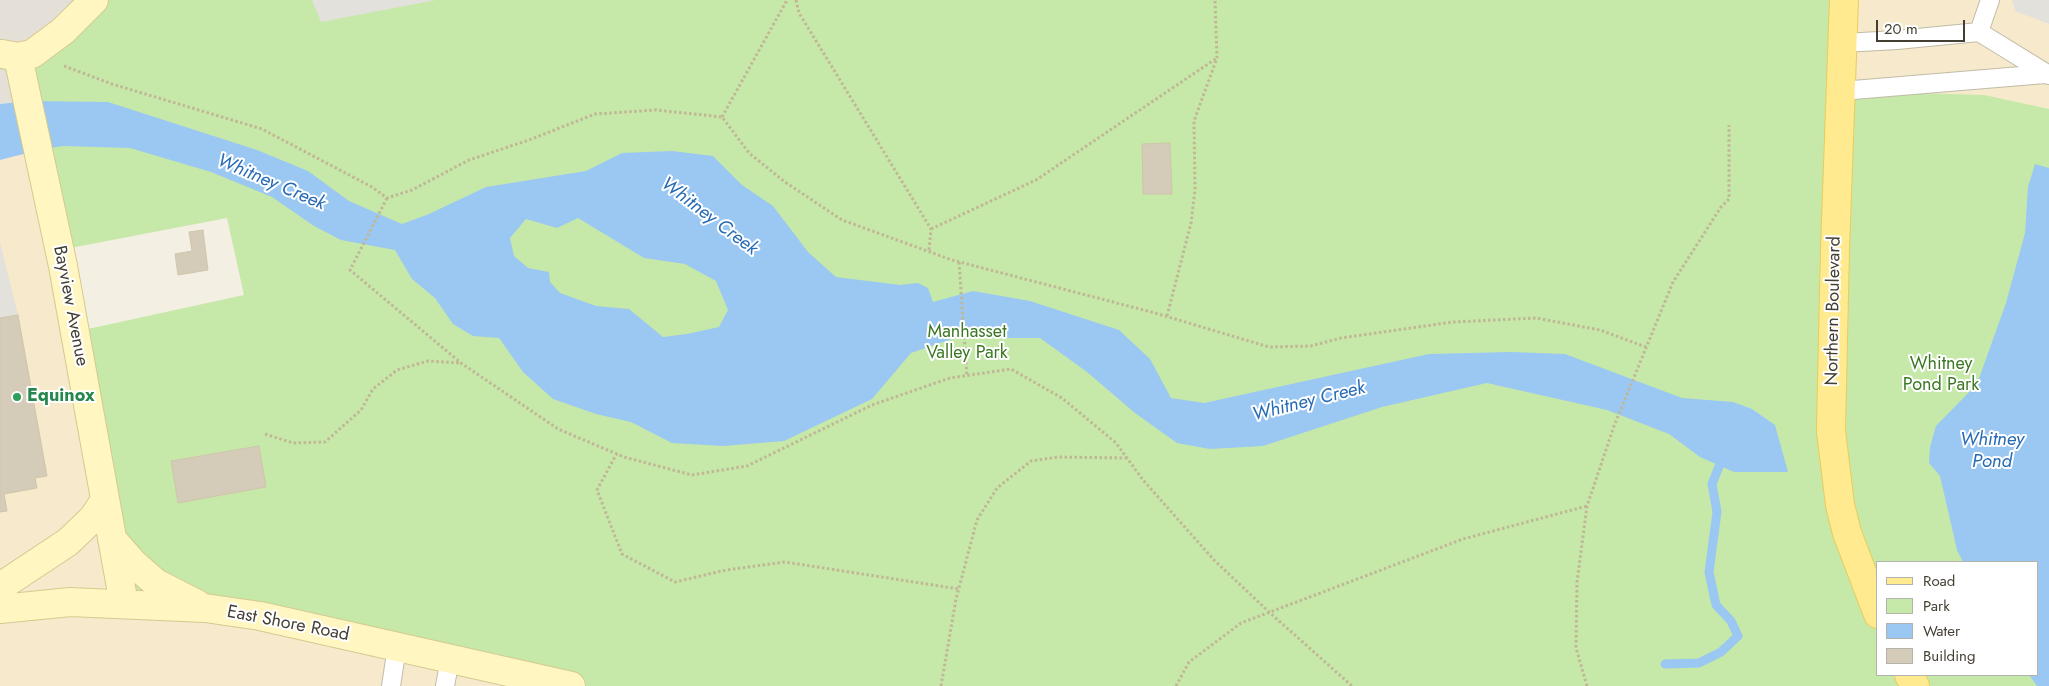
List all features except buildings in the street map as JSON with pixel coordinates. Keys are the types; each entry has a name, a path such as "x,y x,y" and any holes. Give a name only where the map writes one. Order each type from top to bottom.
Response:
{"main road":[{"name":"Northern Boulevard","path":"1844,0 1831,431 1839,496 1846,533 1876,609"}],"street":[{"path":"17,55 63,31 94,0"},
{"name":"Bayview Avenue","path":"17,55 63,266 124,604"},
{"path":"0,587 68,542 93,518 105,500"},
{"path":"112,539 156,583 205,608"},
{"name":"East Shore Road","path":"0,609 70,602 205,608 260,616 571,686"}],"lane":[{"path":"1979,32 1990,0"},
{"path":"1843,43 1979,32 2047,74"},
{"path":"1841,91 2047,74"},
{"path":"391,686 397,647"},
{"path":"445,686 450,659"}],"path":[{"path":"722,117 787,0"},
{"path":"796,0 799,13 932,229 928,251"},
{"path":"1167,316 1191,223 1195,190 1194,121 1216,58 1214,0"},
{"path":"17,55 262,128 372,187 387,198"},
{"path":"932,229 1036,180 1216,58"},
{"path":"1352,686 1214,560 1143,480 1116,443 1062,398 1011,369 950,378 872,405 747,466 692,476 617,454 558,429 461,363 350,270 387,198 412,190 469,160 529,140 595,114 656,110 722,117 749,153 785,182 842,220 959,262 1167,316 1269,346 1311,346 1341,338 1454,322 1536,318 1600,330 1646,347"},
{"path":"1587,686 1576,648 1576,582 1586,506 1618,416 1673,282 1721,207 1730,199 1729,124"},
{"path":"959,262 966,376"},
{"path":"264,434 293,443 325,442 361,410 374,389 397,370 428,361 461,363"},
{"path":"617,454 597,490 622,554 675,582 726,570 786,562 958,590"},
{"path":"941,686 958,590 976,520 997,488 1031,460 1058,457 1127,458"},
{"path":"1176,686 1189,662 1241,623 1463,539 1586,506"}],"shaded area":[{"path":"0,0 94,0 27,101 0,104"},
{"path":"312,0 436,0 321,22"},
{"path":"1844,0 2049,0 2049,109 1841,91"},
{"path":"2012,0 2049,0 2049,24 2015,11"},
{"path":"39,150 124,604 571,686 0,686 0,160"},
{"path":"0,242 18,315 0,318"}],"green space":[{"name":"Manhasset Valley Park","path":"94,0 1844,0 1841,91 1984,95 2049,109 2049,686 571,686 124,604 74,332 244,295 227,218 60,250 32,54"}],"water":[{"name":"Whitney Creek","path":"27,101 108,102 257,150 308,171 349,201 402,224 429,214 486,187 586,171 622,153 672,151 713,156 742,185 773,206 808,252 836,277 900,285 918,283 928,288 933,302 973,291 1030,301 1119,330 1150,359 1171,398 1204,403 1429,354 1511,352 1565,354 1682,398 1733,402 1752,409 1775,425 1788,472 1734,472 1700,457 1669,434 1607,410 1487,383 1382,407 1263,446 1210,449 1177,443 1135,413 1087,372 1040,338 955,338 911,353 872,399 784,441 723,446 672,443 631,422 596,414 553,399 523,372 499,338 473,336 453,324 435,298 412,279 395,250 341,240 314,226 272,197 211,172 130,148 63,146 0,160 0,104","holes":["578,218 644,258 685,264 716,281 728,310 719,327 663,337 629,309 596,306 560,293 550,282 549,272 528,268 514,256 510,238 526,219 557,228"]},
{"name":"Whitney Pond","path":"2035,164 2049,168 2049,686 2037,686 2030,676 2039,676 2039,561 1962,561 1957,550 1940,476 1929,463 1930,447 1936,426 1977,384 2006,303 2025,233 2028,187"}],"waterway":[{"path":"1665,664 1699,663 1721,652 1738,636 1731,621 1716,605 1709,572 1717,512 1712,484 1724,454"}],"place":[{"name":"Equinox","path":"17,397"}],"park label":[{"name":"Whitney Pond Park","path":"1941,375"}]}
